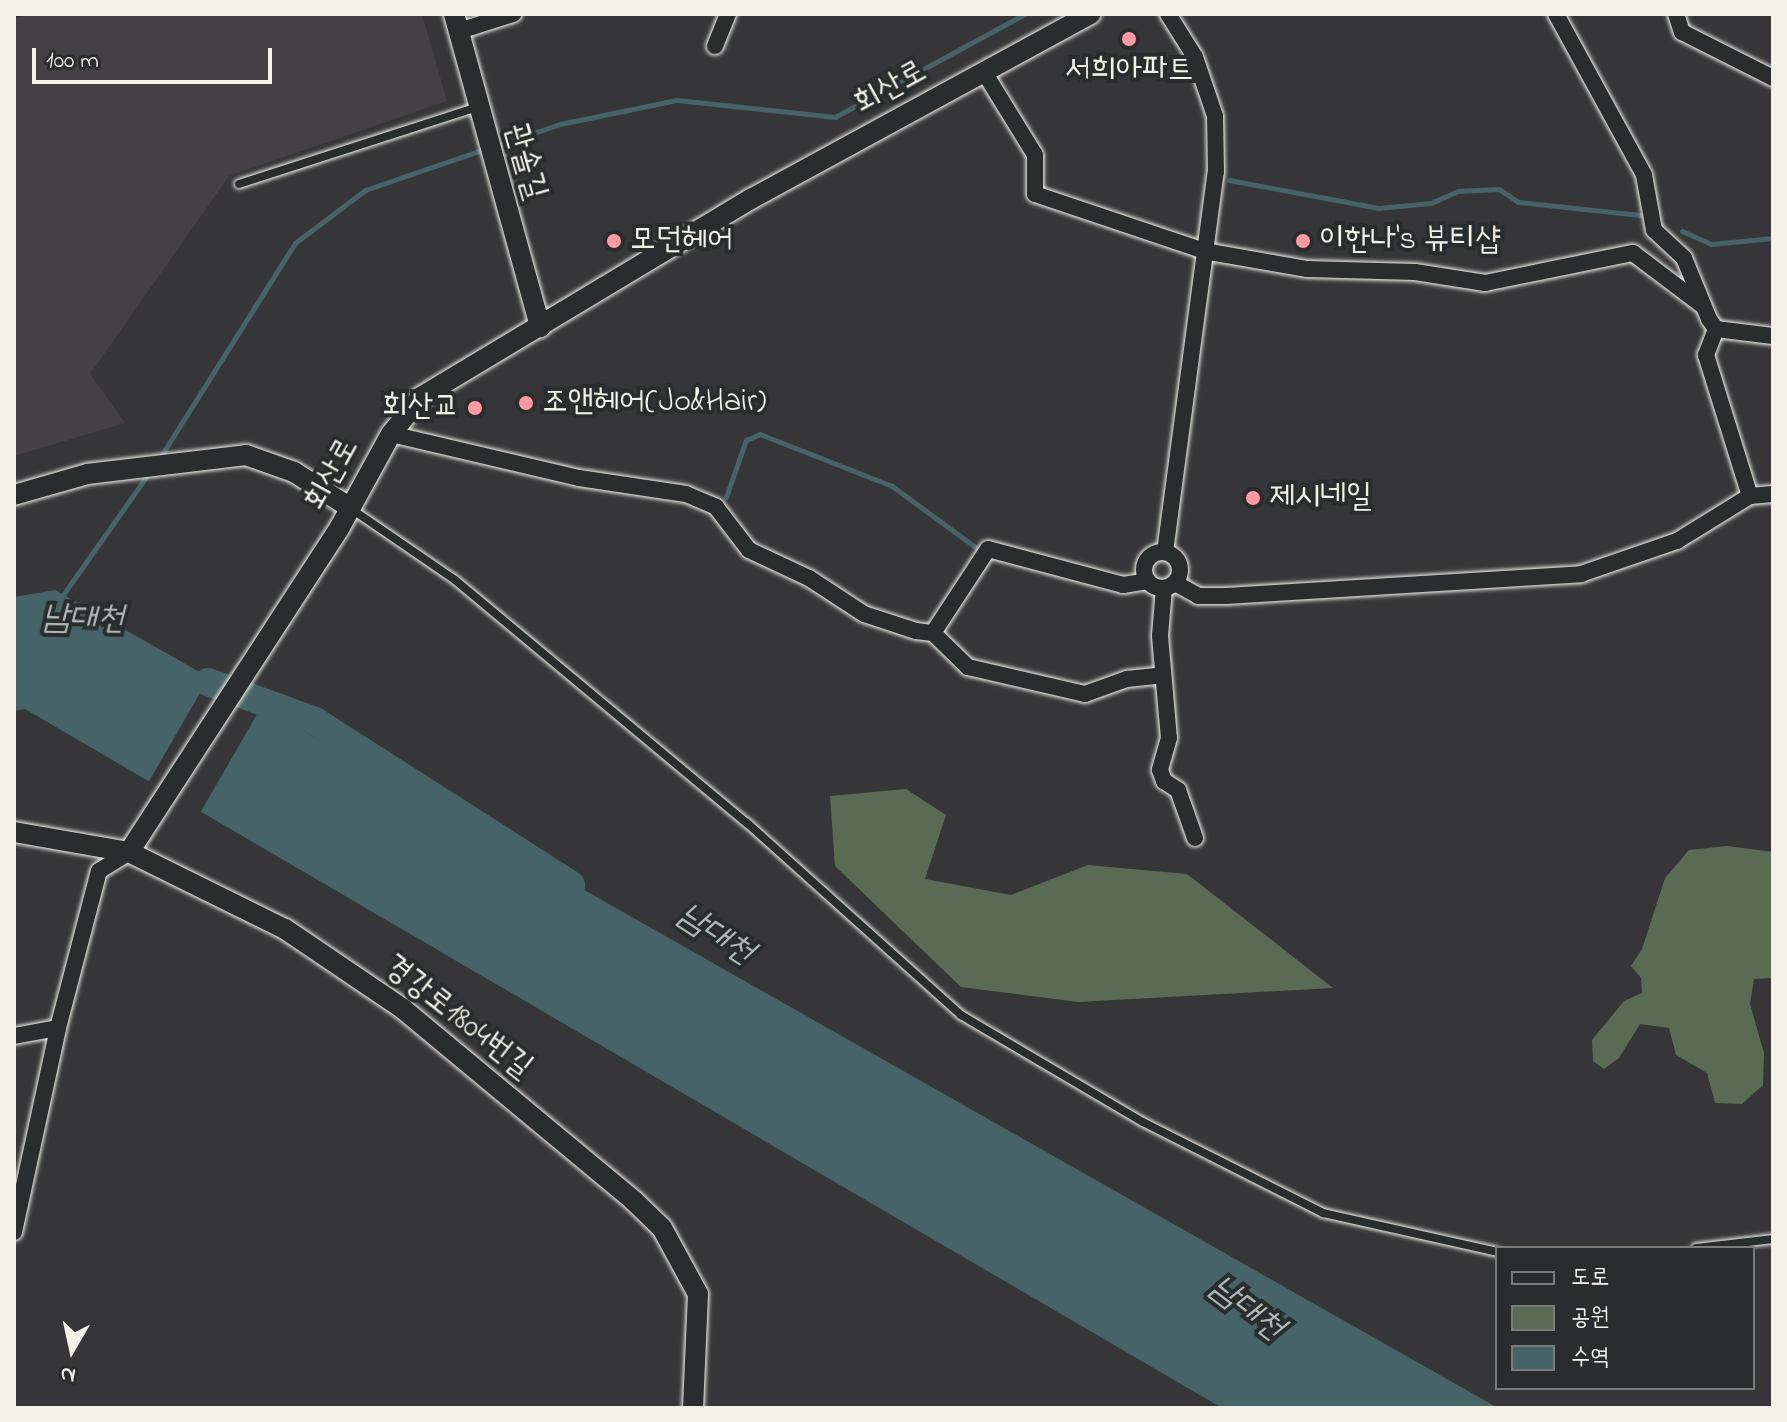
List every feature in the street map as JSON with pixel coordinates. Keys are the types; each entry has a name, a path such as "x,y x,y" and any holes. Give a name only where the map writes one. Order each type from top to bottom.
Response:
{"street":[{"path":"457,23 513,14"},
{"path":"715,46 728,14"},
{"name":"회산로","path":"14,1232 58,1028 99,871 129,852 143,832 340,527 391,434 421,397 751,199 1091,14"},
{"path":"1165,552 1216,172 1215,116 1195,57 1168,14"},
{"path":"1556,14 1644,175 1654,230 1684,258 1703,306 1716,329"},
{"path":"1676,14 1682,32 1773,78"},
{"name":"관솔길","path":"457,23 477,107 540,327"},
{"path":"984,72 1035,155 1035,194 1204,251 1307,269 1415,272 1485,283 1633,253 1703,306"},
{"path":"1716,329 1773,336"},
{"path":"1716,329 1706,355 1750,496"},
{"path":"391,434 579,478 686,494 716,507 749,550 809,578 864,614 933,633 968,667 1085,694 1127,679 1163,675"},
{"path":"14,495 87,474 246,455 294,472 349,507"},
{"path":"933,633 988,549 1123,585 1148,581 1198,596 1581,574 1677,541 1750,496 1773,494"},
{"path":"1148,581 1145,564 1153,554 1165,552"},
{"path":"1165,552 1180,567 1170,586 1163,675 1169,738 1160,770 1164,781 1178,790 1195,838"},
{"name":"경강로1804번길","path":"14,832 129,852 285,929 403,1009 662,1228 698,1294 693,1408"},
{"path":"14,1036 58,1028"}],"lane":[{"path":"239,184 477,107"},
{"path":"349,507 455,580 747,823 961,1015 1143,1122 1323,1213 1495,1252"},
{"path":"1713,1246 1773,1239"}],"shaded area":[{"path":"41,14 422,14 447,101 229,176 90,374 125,423 14,456 14,18"}],"green space":[{"path":"906,789 946,815 925,879 1011,895 1088,865 1187,874 1333,988 1078,1002 961,987 835,866 830,796"},
{"path":"1727,846 1773,852 1773,978 1754,979 1750,1004 1764,1053 1763,1085 1742,1104 1715,1103 1707,1073 1676,1055 1669,1028 1640,1024 1619,1058 1604,1069 1593,1061 1592,1040 1624,1001 1642,993 1641,978 1631,966 1642,949 1665,878 1689,850"}],"water":[{"path":"55,590 1498,1408 1222,1408 25,709 14,711 14,597"}],"pier":[{"path":"211,674 263,704 199,815 147,785"}],"waterway":[{"path":"495,146 560,124 677,100 835,117 1025,14"},
{"path":"159,459 295,243 365,190 485,149"},
{"path":"1229,180 1378,208 1431,203 1458,191 1499,189 1518,202 1649,216"},
{"path":"1682,231 1711,244 1773,238"},
{"path":"726,497 746,440 760,434 892,486 978,549"},
{"path":"60,599 149,473"},
{"name":"남대천","path":"208,682 315,721 571,885"}],"place":[{"name":"서희아파트","path":"1129,39"},
{"name":"모던헤어","path":"614,241"},
{"name":"이한나's 뷰티샵","path":"1303,241"},
{"name":"조앤헤어(Jo&Hair)","path":"526,403"},
{"name":"회산교","path":"475,408"},
{"name":"제시네일","path":"1253,498"}]}
